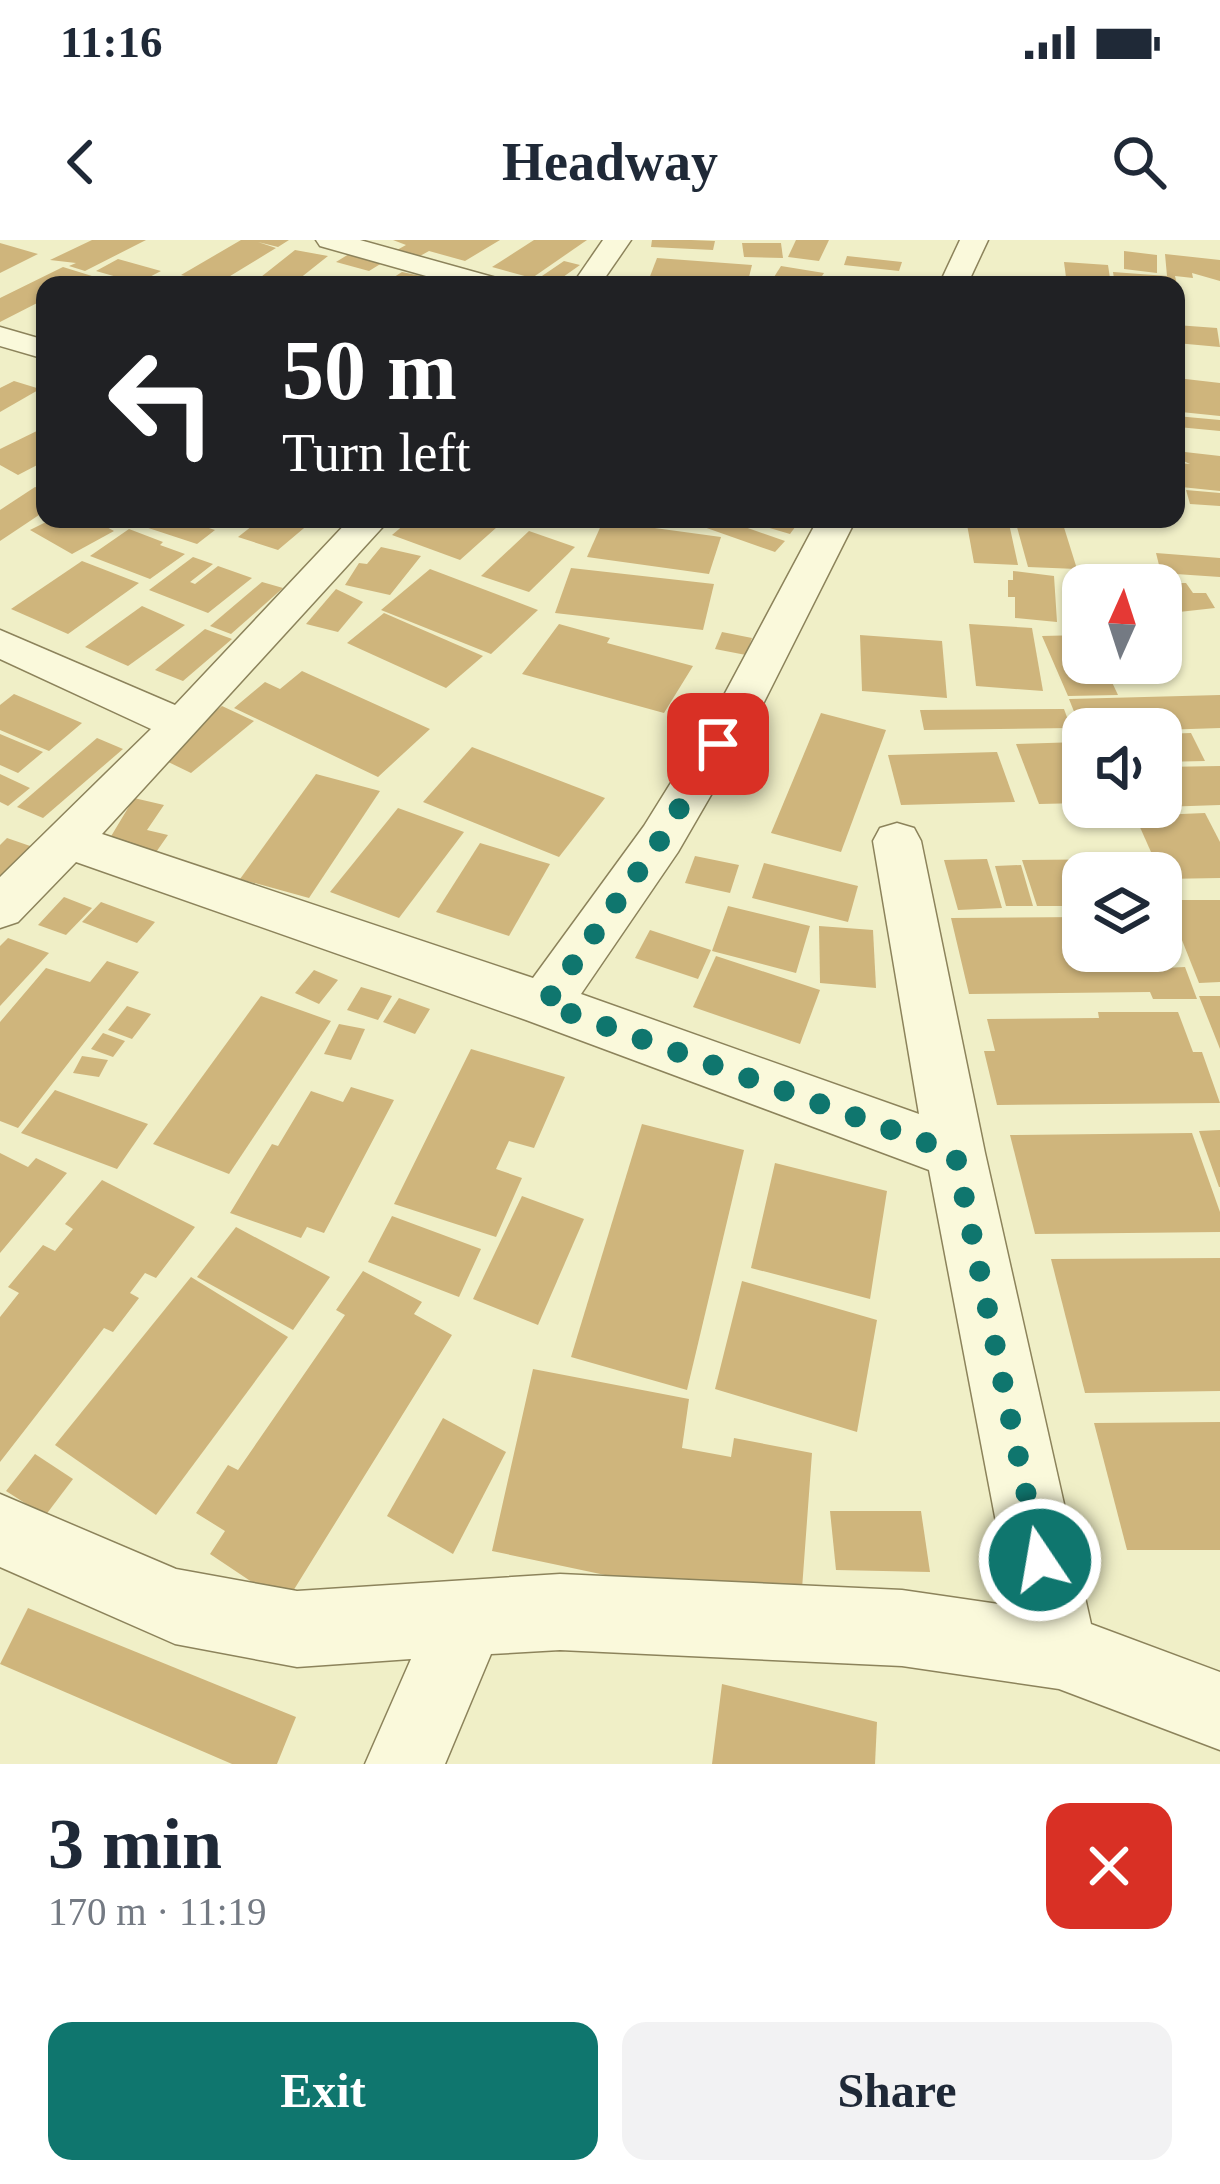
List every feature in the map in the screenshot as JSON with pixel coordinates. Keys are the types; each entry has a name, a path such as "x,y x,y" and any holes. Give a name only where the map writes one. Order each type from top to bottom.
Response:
{"street":[{"path":"330,240 458,276"},
{"path":"592,276 616,240"},
{"path":"957,276 974,240"},
{"path":"0,336 36,347"},
{"path":"0,908 181,725 363,528"},
{"path":"545,1004 661,839 737,712 832,528"},
{"path":"0,643 181,725"},
{"path":"64,839 545,1004 955,1153"},
{"path":"897,842 955,1153 1058,1651"},
{"path":"0,1530 175,1606 297,1629 560,1612 902,1628 1058,1651 1220,1711"},
{"path":"405,1764 467,1621"}],"building":[{"path":"92,240 146,240 85,271 69,266 76,263 50,260"},
{"path":"241,240 289,240 278,247 258,242 276,248 230,276 181,275"},
{"path":"393,240 500,240 465,261 429,251 420,256 397,250 406,245"},
{"path":"534,240 587,240 535,276 492,267"},
{"path":"652,240 715,241 713,250 651,247"},
{"path":"796,240 829,240 819,261 788,257"},
{"path":"0,243 38,254 0,273"},
{"path":"742,243 781,243 783,258 744,257"},
{"path":"295,250 328,256 303,276 262,276"},
{"path":"1124,251 1157,255 1157,273 1124,269"},
{"path":"349,254 382,263 369,271 336,262"},
{"path":"1165,254 1220,260 1220,281 1192,273 1193,278 1167,276"},
{"path":"847,256 902,262 899,271 844,265"},
{"path":"657,258 752,265 749,276 650,276"},
{"path":"118,259 161,271 151,276 114,276 96,271"},
{"path":"564,261 580,265 564,276 542,276"},
{"path":"1064,262 1108,265 1110,276 1066,276"},
{"path":"781,266 824,273 822,276 775,276"},
{"path":"63,267 92,276 45,276"},
{"path":"1113,272 1167,276 1114,276"},
{"path":"36,280 36,304 0,322 0,298"},
{"path":"1185,326 1217,328 1220,347 1185,344"},
{"path":"1185,379 1220,383 1220,416 1185,412"},
{"path":"14,381 36,391 0,412 0,388"},
{"path":"1185,417 1220,420 1220,431 1185,428"},
{"path":"36,431 36,466 18,475 0,465 0,449"},
{"path":"1185,452 1220,456 1220,491 1185,487 1185,464 1190,464 1185,462"},
{"path":"36,487 36,517 0,541 0,510"},
{"path":"1186,490 1220,493 1220,506 1190,504"},
{"path":"36,527 114,531 72,554 30,530"},
{"path":"148,528 215,530 197,544"},
{"path":"249,528 304,528 278,550 238,537"},
{"path":"400,528 496,528 460,560 392,535"},
{"path":"600,528 655,528 721,537 709,574 587,557"},
{"path":"707,528 748,528 785,541 775,552"},
{"path":"968,528 1010,528 1018,565 974,563"},
{"path":"1017,528 1064,528 1075,564 1062,564 1062,568 1028,567"},
{"path":"129,529 185,554 150,579 90,556"},
{"path":"529,531 575,547 529,592 481,576"},
{"path":"381,547 421,556 390,595 345,585 359,563 367,564"},
{"path":"1156,553 1220,558 1220,577 1182,574 1182,564 1159,564"},
{"path":"193,557 213,564 190,582 195,584 218,566 252,578 208,613 149,590"},
{"path":"82,561 139,583 68,634 11,609"},
{"path":"571,568 714,584 703,630 555,613"},
{"path":"430,569 538,610 491,654 381,610"},
{"path":"1013,571 1054,576 1057,622 1015,618 1015,597 1008,597"},
{"path":"262,582 283,588 231,634 210,626"},
{"path":"1182,583 1193,593 1206,593 1215,608 1182,612"},
{"path":"336,589 363,602 338,632 306,624"},
{"path":"142,606 185,625 128,666 85,647"},
{"path":"384,613 483,656 446,688 347,643"},
{"path":"559,624 610,638 607,643 693,666 664,713 522,674"},
{"path":"969,624 1032,628 1043,691 976,686"},
{"path":"205,629 232,639 183,681 155,670"},
{"path":"722,632 752,638 746,655 715,649"},
{"path":"860,635 942,641 947,698 862,691"},
{"path":"1042,636 1062,636 1062,682"},
{"path":"302,671 430,729 378,777 234,708 265,682 280,689"},
{"path":"1063,684 1113,684 1118,695 1068,696"},
{"path":"14,694 82,723 49,751 0,730 0,705"},
{"path":"1220,695 1220,728 1182,729 1182,708 1073,708 1069,699"},
{"path":"222,706 254,721 191,773 158,757"},
{"path":"1062,709 1062,728 924,730 920,710"},
{"path":"821,713 886,730 841,852 771,833"},
{"path":"1182,733 1191,733 1205,761 1182,762"},
{"path":"0,734 43,752 18,773 0,765"},
{"path":"97,738 123,749 43,818 17,807"},
{"path":"1062,743 1062,803 1039,804 1016,744"},
{"path":"472,747 605,798 559,857 423,802"},
{"path":"997,752 1015,802 901,805 888,755"},
{"path":"1220,766 1220,805 1182,806 1182,767"},
{"path":"0,774 30,788 8,806 0,802"},
{"path":"316,774 380,791 309,898 240,879"},
{"path":"134,798 164,805 147,830 168,835 152,858 104,848"},
{"path":"398,808 464,832 399,918 330,892"},
{"path":"1205,813 1220,842 1220,878 1182,879 1182,852 1151,852 1140,828 1182,828 1182,814"},
{"path":"7,838 33,847 4,876 0,875 0,845"},
{"path":"480,843 550,864 509,936 436,912"},
{"path":"695,856 739,865 730,893 685,883"},
{"path":"987,859 1002,908 958,910 944,860"},
{"path":"1022,860 1062,860 1062,906 1037,906"},
{"path":"764,863 858,886 848,922 752,898"},
{"path":"1021,865 1033,906 1006,906 995,866"},
{"path":"64,897 92,908 66,935 38,925"},
{"path":"1182,900 1220,900 1220,982 1199,983 1182,940"},
{"path":"101,902 155,922 137,943 82,922"},
{"path":"728,906 810,926 796,973 712,951"},
{"path":"1062,917 1062,972 1182,972 1185,967 1197,999 1153,999 1150,992 969,994 951,918"},
{"path":"819,926 873,930 876,988 820,983"},
{"path":"650,930 711,950 698,979 635,958"},
{"path":"8,938 49,953 0,1006 0,946"},
{"path":"716,956 820,990 800,1044 693,1007"},
{"path":"107,961 139,972 18,1128 0,1121 0,1022 46,968 90,982"},
{"path":"314,970 338,980 319,1004 295,993"},
{"path":"361,987 392,996 378,1020 347,1010"},
{"path":"261,996 331,1021 229,1174 153,1144"},
{"path":"1199,996 1220,996 1220,1049"},
{"path":"399,998 430,1009 415,1034 383,1022"},
{"path":"127,1006 151,1014 132,1039 108,1030"},
{"path":"1098,1012 1178,1012 1193,1052 1202,1052 1220,1103 997,1105 984,1051 995,1051 987,1019 1099,1018"},
{"path":"339,1024 365,1029 351,1060 324,1054"},
{"path":"103,1033 125,1041 113,1057 91,1049"},
{"path":"471,1049 565,1077 534,1148 509,1141 496,1169 522,1178 496,1237 394,1204"},
{"path":"82,1056 108,1060 99,1077 73,1073"},
{"path":"351,1087 394,1100 324,1233 307,1227 301,1238 230,1213 311,1091 343,1102"},
{"path":"55,1090 148,1124 117,1169 21,1133"},
{"path":"642,1124 744,1150 687,1390 571,1357"},
{"path":"1220,1130 1220,1187 1219,1187 1199,1131"},
{"path":"1192,1133 1220,1212 1220,1232 1035,1234 1010,1135"},
{"path":"0,1153 28,1167 36,1158 67,1173 0,1253"},
{"path":"775,1163 887,1191 870,1299 751,1268"},
{"path":"102,1180 195,1227 156,1278 145,1273 130,1293 139,1298 113,1332 104,1328 0,1462 0,1317 19,1293 8,1287 43,1245 55,1251 73,1229 65,1224"},
{"path":"522,1196 584,1219 538,1325 473,1299"},
{"path":"392,1216 481,1249 459,1297 368,1262"},
{"path":"236,1227 330,1277 293,1330 197,1277"},
{"path":"1220,1258 1220,1391 1085,1393 1051,1259"},
{"path":"363,1271 422,1302 414,1314 452,1335 285,1604 210,1554 225,1531 196,1513 228,1465 238,1470 345,1315 336,1310"},
{"path":"191,1277 288,1337 156,1515 55,1445"},
{"path":"742,1281 877,1320 857,1432 715,1389"},
{"path":"533,1369 689,1399 682,1448 731,1457 734,1438 812,1453 800,1616 492,1551"},
{"path":"443,1418 506,1452 453,1554 387,1516"},
{"path":"1220,1422 1220,1550 1127,1550 1094,1423"},
{"path":"35,1454 73,1479 45,1516 6,1491"},
{"path":"830,1511 921,1511 930,1572 836,1570"},
{"path":"28,1608 296,1717 277,1764 232,1764 0,1664"},
{"path":"722,1684 877,1722 875,1764 712,1764"}],"route":[{"path":"718,744 661,839 545,1004 955,1153 1040,1560"}]}
